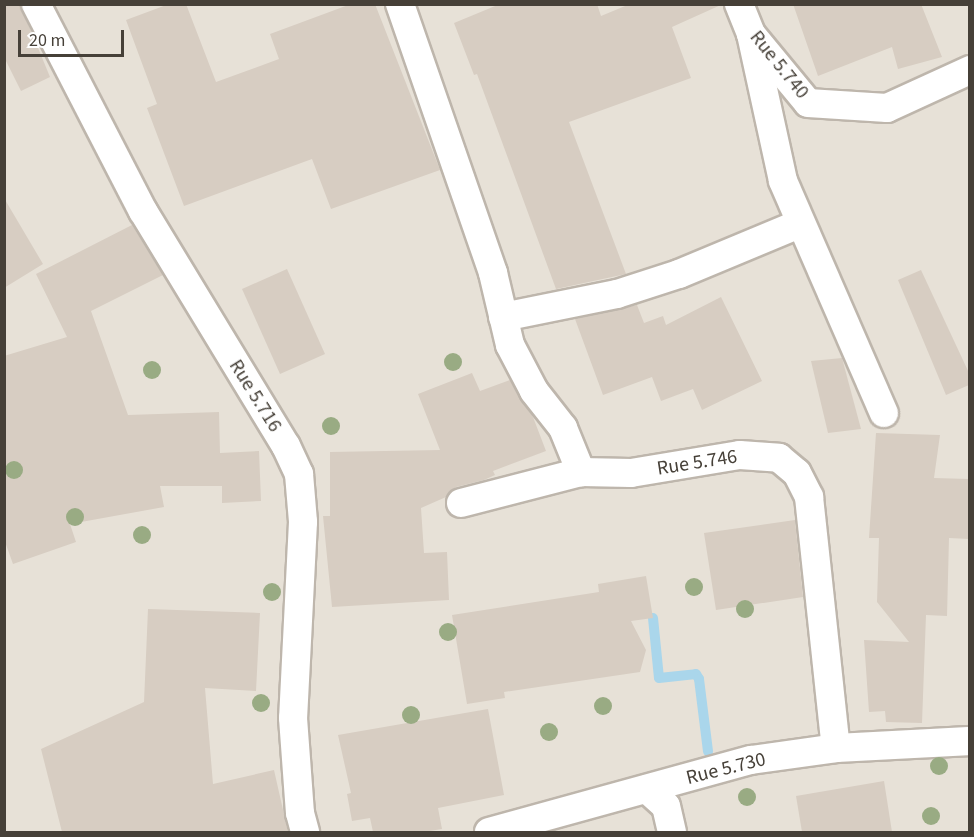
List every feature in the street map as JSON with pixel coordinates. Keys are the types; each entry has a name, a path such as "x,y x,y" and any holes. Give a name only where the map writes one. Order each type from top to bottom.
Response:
{"street":[{"name":"Rue 5.716","path":"36,4 143,211 286,446 299,474 303,522 293,718 300,813 305,832"},
{"path":"400,4 493,273 510,345 534,391 563,428 581,472"},
{"name":"Rue 5.740","path":"739,4 751,34 808,103 887,108 969,70"},
{"path":"751,34 783,181 884,413"},
{"path":"504,317 617,294 680,274 800,224"},
{"name":"Rue 5.746","path":"461,503 581,472 631,473 740,455 779,458 797,473 809,497 836,748"},
{"name":"Rue 5.730","path":"489,832 751,760 836,748 969,741"},
{"path":"647,789 666,806 672,832"}],"shaded area":[{"path":"5,5 969,5 969,832 5,832"}],"building":[{"path":"4,4 20,4 50,77 21,91 4,57"},
{"path":"169,4 186,4 216,82 279,59 270,34 351,4 375,4 440,170 331,209 312,159 184,206 147,108 157,104 126,20"},
{"path":"500,4 597,4 601,16 630,4 723,4 672,27 691,78 569,122 626,274 556,289 477,74 474,75 454,23"},
{"path":"793,4 921,4 942,57 898,69 892,47 818,76"},
{"path":"4,198 43,264 4,288"},
{"path":"132,225 163,275 91,311 128,415 219,412 220,453 259,451 261,501 222,503 222,486 160,486 164,507 70,524 76,542 13,564 4,539 4,356 67,337 36,274"},
{"path":"287,269 325,354 280,374 242,289"},
{"path":"921,270 969,373 969,385 946,395 898,280"},
{"path":"721,297 762,381 702,410 693,389 661,401 652,377 603,395 575,319 637,305 644,323 663,316 666,325"},
{"path":"842,358 861,429 828,433 811,361"},
{"path":"472,373 480,391 510,380 533,417 546,451 493,471 495,475 484,480 456,487 446,497 421,508 424,553 447,552 449,600 332,607 323,516 330,516 330,452 440,450 418,394"},
{"path":"876,433 940,435 934,478 969,479 969,539 949,538 947,616 926,615 922,723 886,722 885,711 869,712 864,640 909,642 877,602 879,538 869,538"},
{"path":"795,520 803,597 716,610 704,533"},
{"path":"646,576 653,618 631,621 646,650 640,672 504,692 505,698 467,704 452,615 599,592 598,584"},
{"path":"148,609 260,613 256,691 205,688 213,784 274,770 288,832 62,832 41,749 144,702"},
{"path":"488,709 504,795 438,808 442,829 423,832 373,832 370,818 352,821 347,794 351,793 338,735"},
{"path":"884,781 892,832 802,832 796,796"}],"waterway":[{"path":"653,618 659,678 696,674 699,679 708,751"}]}
